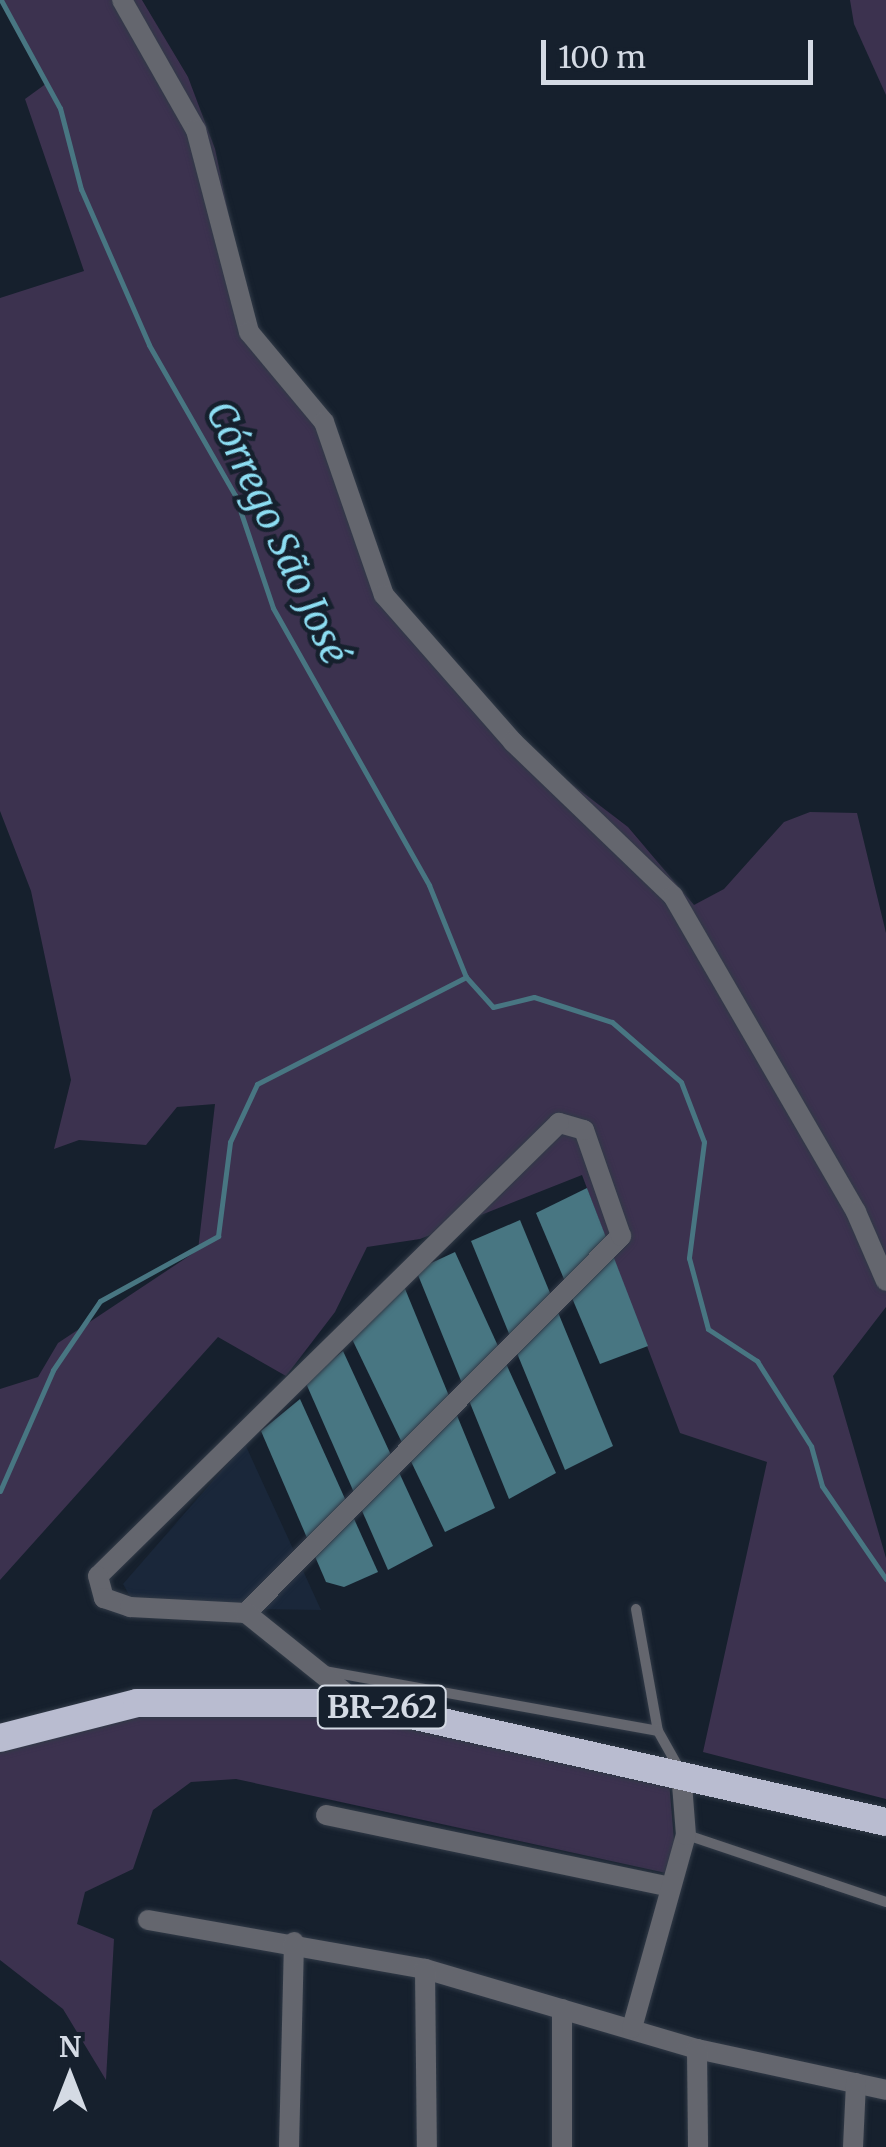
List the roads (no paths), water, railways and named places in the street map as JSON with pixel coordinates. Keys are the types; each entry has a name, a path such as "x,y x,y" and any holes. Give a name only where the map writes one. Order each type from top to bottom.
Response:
{"highway":[{"name":"BR-262","path":"0,1738 137,1703 358,1703 681,1772 886,1822"}],"street":[{"path":"122,0 196,130 249,332 324,422 384,594 513,742 673,896 856,1212 886,1281"},
{"path":"246,1613 622,1236 584,1130 559,1123 98,1576 104,1598 130,1607 246,1613 358,1703"},
{"path":"632,2028 686,1835 681,1772"},
{"path":"326,1815 670,1886"},
{"path":"148,1920 294,1942 425,1969 697,2048 886,2090"},
{"path":"288,2147 294,1942"},
{"path":"425,1969 427,2147"},
{"path":"562,2009 562,2147"},
{"path":"697,2048 698,2147"},
{"path":"853,2147 856,2083"}],"lane":[{"path":"636,1609 658,1731 681,1772"},
{"path":"320,1670 658,1731"},
{"path":"686,1835 886,1902"}],"waterway":[{"name":"Córrego São José","path":"1,0 60,108 81,189 149,345 235,495 273,608 429,885 466,977 493,1007 534,997 612,1022 681,1082 704,1142 689,1258 708,1329 757,1361 811,1446 822,1486 886,1579"},
{"path":"0,1491 53,1370 100,1301 218,1236 230,1142 257,1084 466,977"}]}
